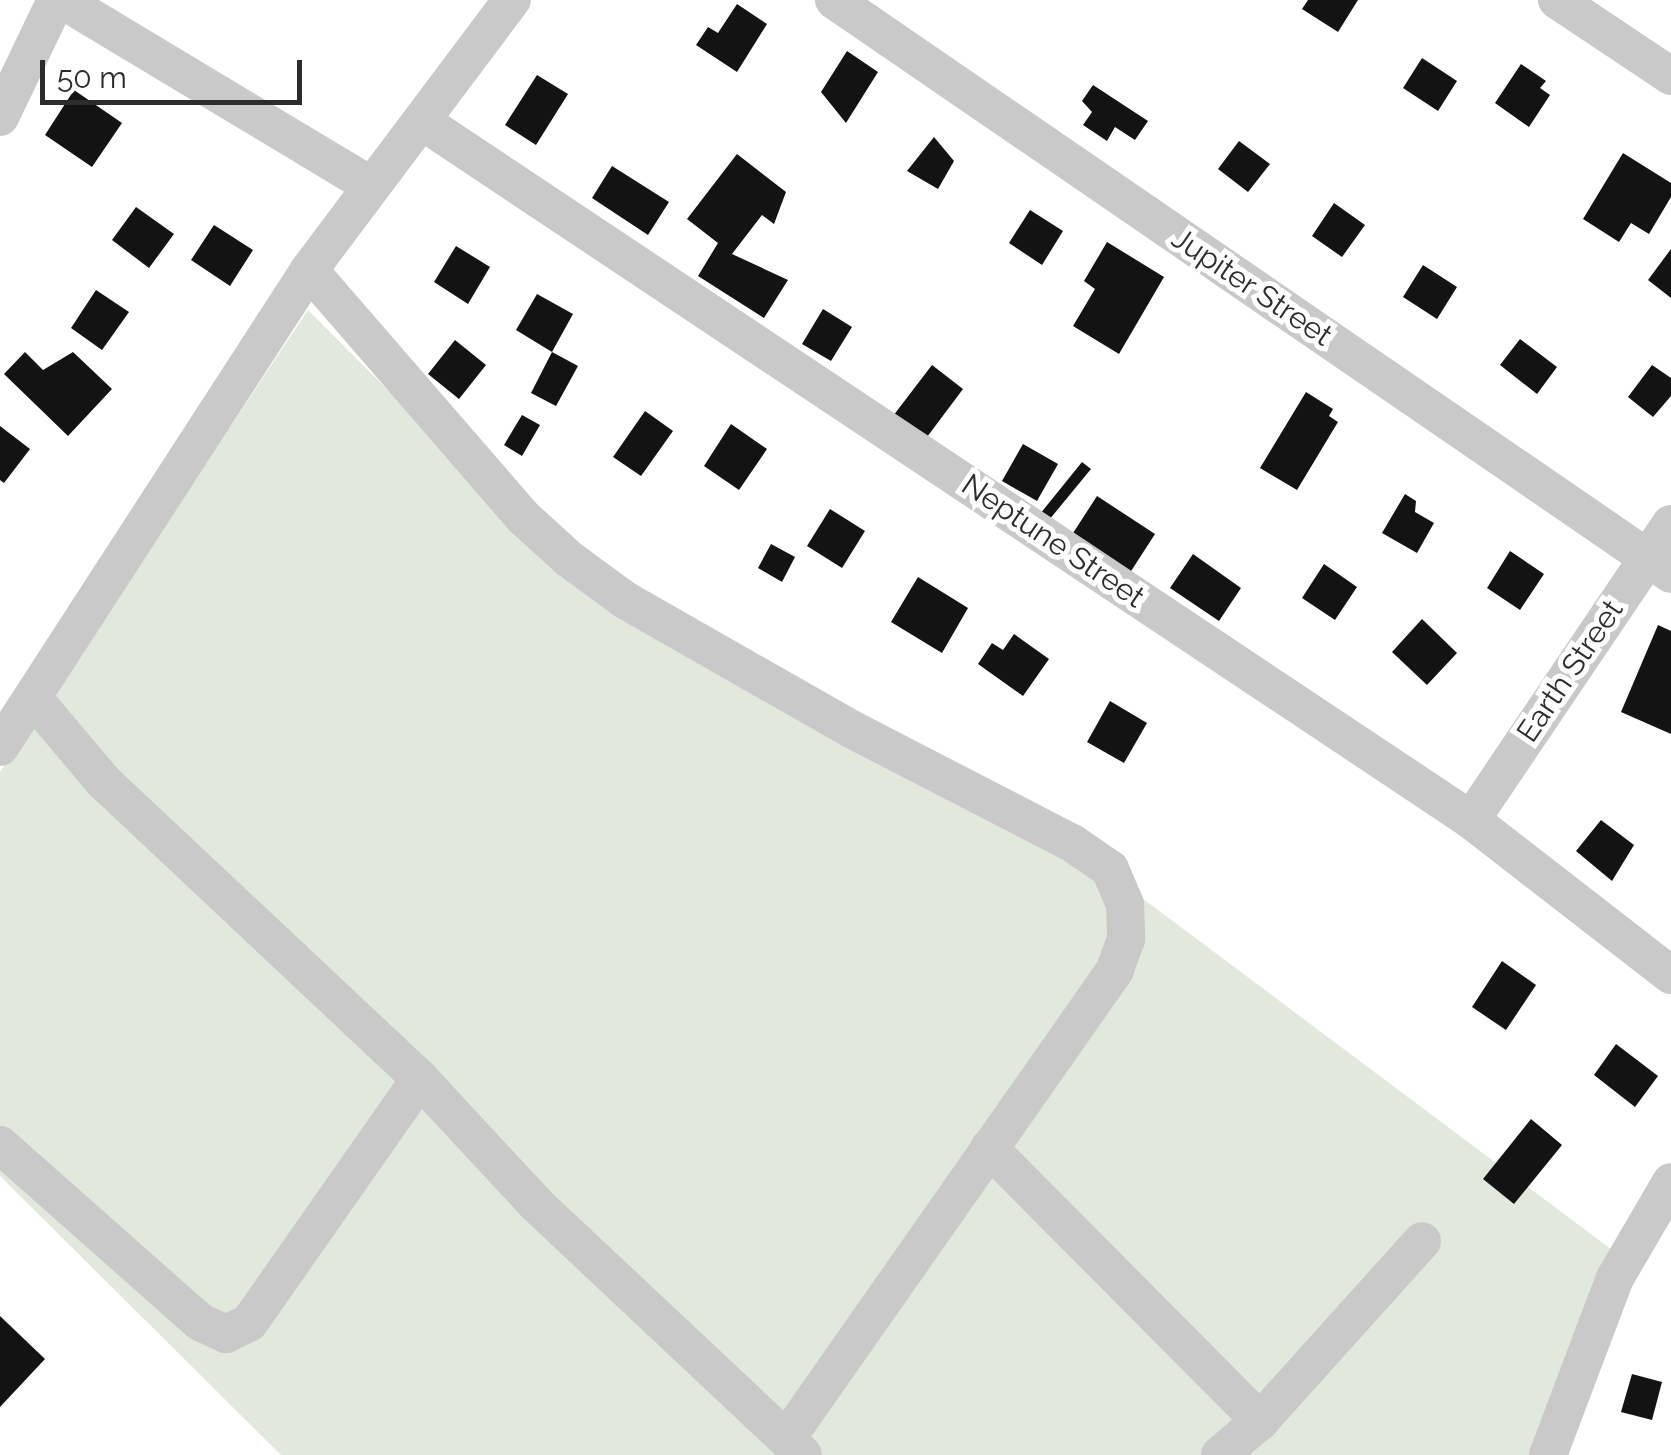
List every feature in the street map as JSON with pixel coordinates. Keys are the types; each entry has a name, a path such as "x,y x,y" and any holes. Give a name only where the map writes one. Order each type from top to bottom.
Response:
{"street":[{"path":"0,117 59,0 370,185"},
{"path":"0,747 309,270 512,0"},
{"name":"Jupiter Street","path":"834,0 1658,565"},
{"path":"1557,0 1671,76"},
{"name":"Neptune Street","path":"423,122 1471,820 1671,975"},
{"path":"34,698 104,782 420,1079 536,1204 795,1446 989,1148 1115,970 1126,939 1125,904 1110,869 641,610 569,559 524,518 309,270"},
{"name":"Earth Street","path":"1471,820 1658,565 1671,524"},
{"path":"0,1145 200,1322 226,1334 249,1323 420,1079"},
{"path":"989,1148 1260,1421"},
{"path":"1548,1455 1615,1278 1671,1182"},
{"path":"1220,1455 1260,1421 1422,1241"}],"shaded area":[{"path":"308,310 597,600 1126,886 1620,1256 1530,1455 281,1455 0,1176 0,772"}],"building":[{"path":"1308,0 1358,0 1338,32 1302,9"},
{"path":"737,4 767,24 737,72 696,45 708,27 718,33"},
{"path":"847,51 878,72 846,123 821,92"},
{"path":"1422,58 1457,81 1438,111 1403,88"},
{"path":"1521,64 1546,81 1540,88 1550,95 1529,127 1495,103"},
{"path":"537,75 568,94 536,145 505,125"},
{"path":"1093,85 1148,121 1135,140 1115,127 1107,141 1083,125 1092,112 1082,101"},
{"path":"74,90 122,123 92,167 45,135"},
{"path":"934,137 954,161 938,189 907,171"},
{"path":"1239,141 1270,164 1248,192 1218,169"},
{"path":"1623,153 1671,183 1671,197 1649,234 1631,223 1619,242 1583,219"},
{"path":"737,154 786,192 774,224 762,215 732,254 788,280 764,318 698,276 718,243 687,219"},
{"path":"612,166 669,202 648,235 592,198"},
{"path":"1334,203 1365,225 1342,257 1312,236"},
{"path":"136,207 174,234 149,268 112,240"},
{"path":"1030,210 1063,231 1042,265 1009,243"},
{"path":"214,225 253,250 230,286 191,260"},
{"path":"1107,242 1164,277 1119,354 1073,326 1095,289 1084,281"},
{"path":"456,246 490,267 468,304 434,282"},
{"path":"1671,249 1671,298 1648,280"},
{"path":"1423,265 1457,287 1437,319 1403,297"},
{"path":"96,290 129,312 102,350 71,328"},
{"path":"537,294 573,314 552,352 516,330"},
{"path":"823,309 852,327 831,361 802,344"},
{"path":"1520,339 1557,367 1537,394 1500,365"},
{"path":"455,340 486,365 459,399 428,374"},
{"path":"25,352 43,370 73,352 112,389 68,436 4,374"},
{"path":"552,352 578,366 556,406 531,393"},
{"path":"932,365 963,389 924,441 893,416"},
{"path":"1652,365 1671,378 1671,396 1653,417 1628,397"},
{"path":"1306,392 1333,409 1329,416 1338,422 1297,490 1260,468"},
{"path":"645,411 673,431 641,476 613,457"},
{"path":"522,415 540,425 522,456 504,445"},
{"path":"731,424 767,449 739,490 704,466"},
{"path":"0,426 30,449 4,483 0,480"},
{"path":"1023,444 1058,464 1037,501 1002,481"},
{"path":"1082,462 1091,469 1049,520 1040,514"},
{"path":"1405,494 1416,501 1415,512 1434,523 1417,553 1382,533"},
{"path":"1097,496 1155,534 1124,582 1066,544"},
{"path":"830,509 865,531 842,568 807,546"},
{"path":"771,544 795,557 782,582 758,568"},
{"path":"1510,551 1544,574 1520,610 1487,588"},
{"path":"1193,554 1241,588 1219,621 1170,588"},
{"path":"1324,564 1357,587 1335,620 1302,598"},
{"path":"918,577 968,608 942,653 891,622"},
{"path":"1422,619 1457,653 1427,685 1392,652"},
{"path":"1658,625 1671,631 1671,734 1621,712"},
{"path":"1014,634 1049,659 1023,696 978,664 992,643 1003,650"},
{"path":"1110,701 1147,723 1124,763 1087,742"},
{"path":"1601,820 1634,845 1612,881 1576,851"},
{"path":"1502,961 1536,985 1506,1030 1472,1007"},
{"path":"1616,1044 1658,1076 1635,1107 1594,1075"},
{"path":"1531,1119 1562,1145 1514,1204 1483,1179"},
{"path":"0,1316 45,1359 0,1407"},
{"path":"1632,1374 1662,1382 1652,1420 1621,1412"}]}
